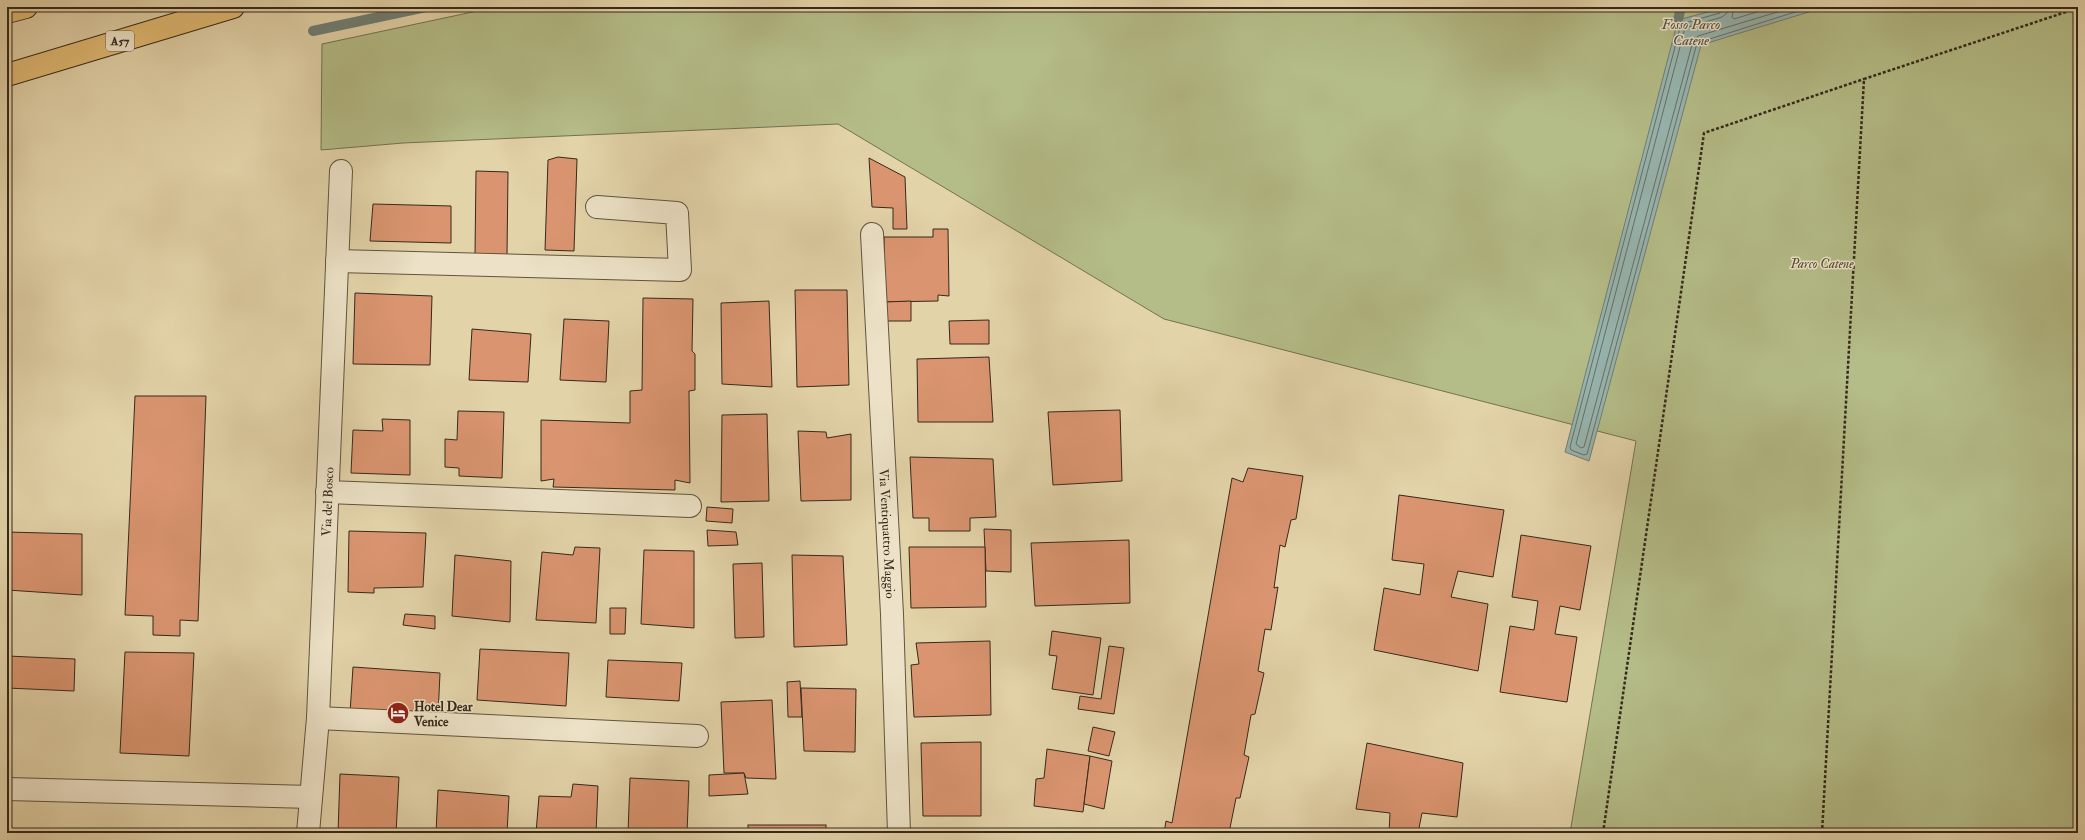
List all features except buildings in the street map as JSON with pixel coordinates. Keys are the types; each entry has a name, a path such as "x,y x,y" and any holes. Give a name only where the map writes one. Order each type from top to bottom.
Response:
{"highway":[{"path":"7,12 26,7"},
{"name":"A57","path":"7,75 233,7"}],"street":[{"name":"Via del Bosco","path":"308,833 318,718 341,171"},
{"path":"337,261 680,270 676,214 597,207"},
{"name":"Via Ventiquattro Maggio","path":"872,234 892,614 899,833"},
{"path":"327,492 690,506"},
{"path":"318,718 697,736"},
{"path":"7,789 311,797"}],"path":[{"path":"1603,833 1704,133 2078,8"},
{"path":"1822,833 1864,79"}],"green space":[{"name":"Parco Catene","path":"496,7 2078,7 2078,833 1570,833 1636,441 1164,319 838,124 403,143 321,150 322,44"}],"water":[{"name":"Fosso Parco Catene","path":"1726,7 1825,7 1701,45 1589,461 1565,452 1678,20"}],"waterway":[{"path":"313,31 426,7"},
{"path":"1678,20 1681,7"}],"place":[{"name":"Hotel Dear Venice","path":"398,713"}]}
